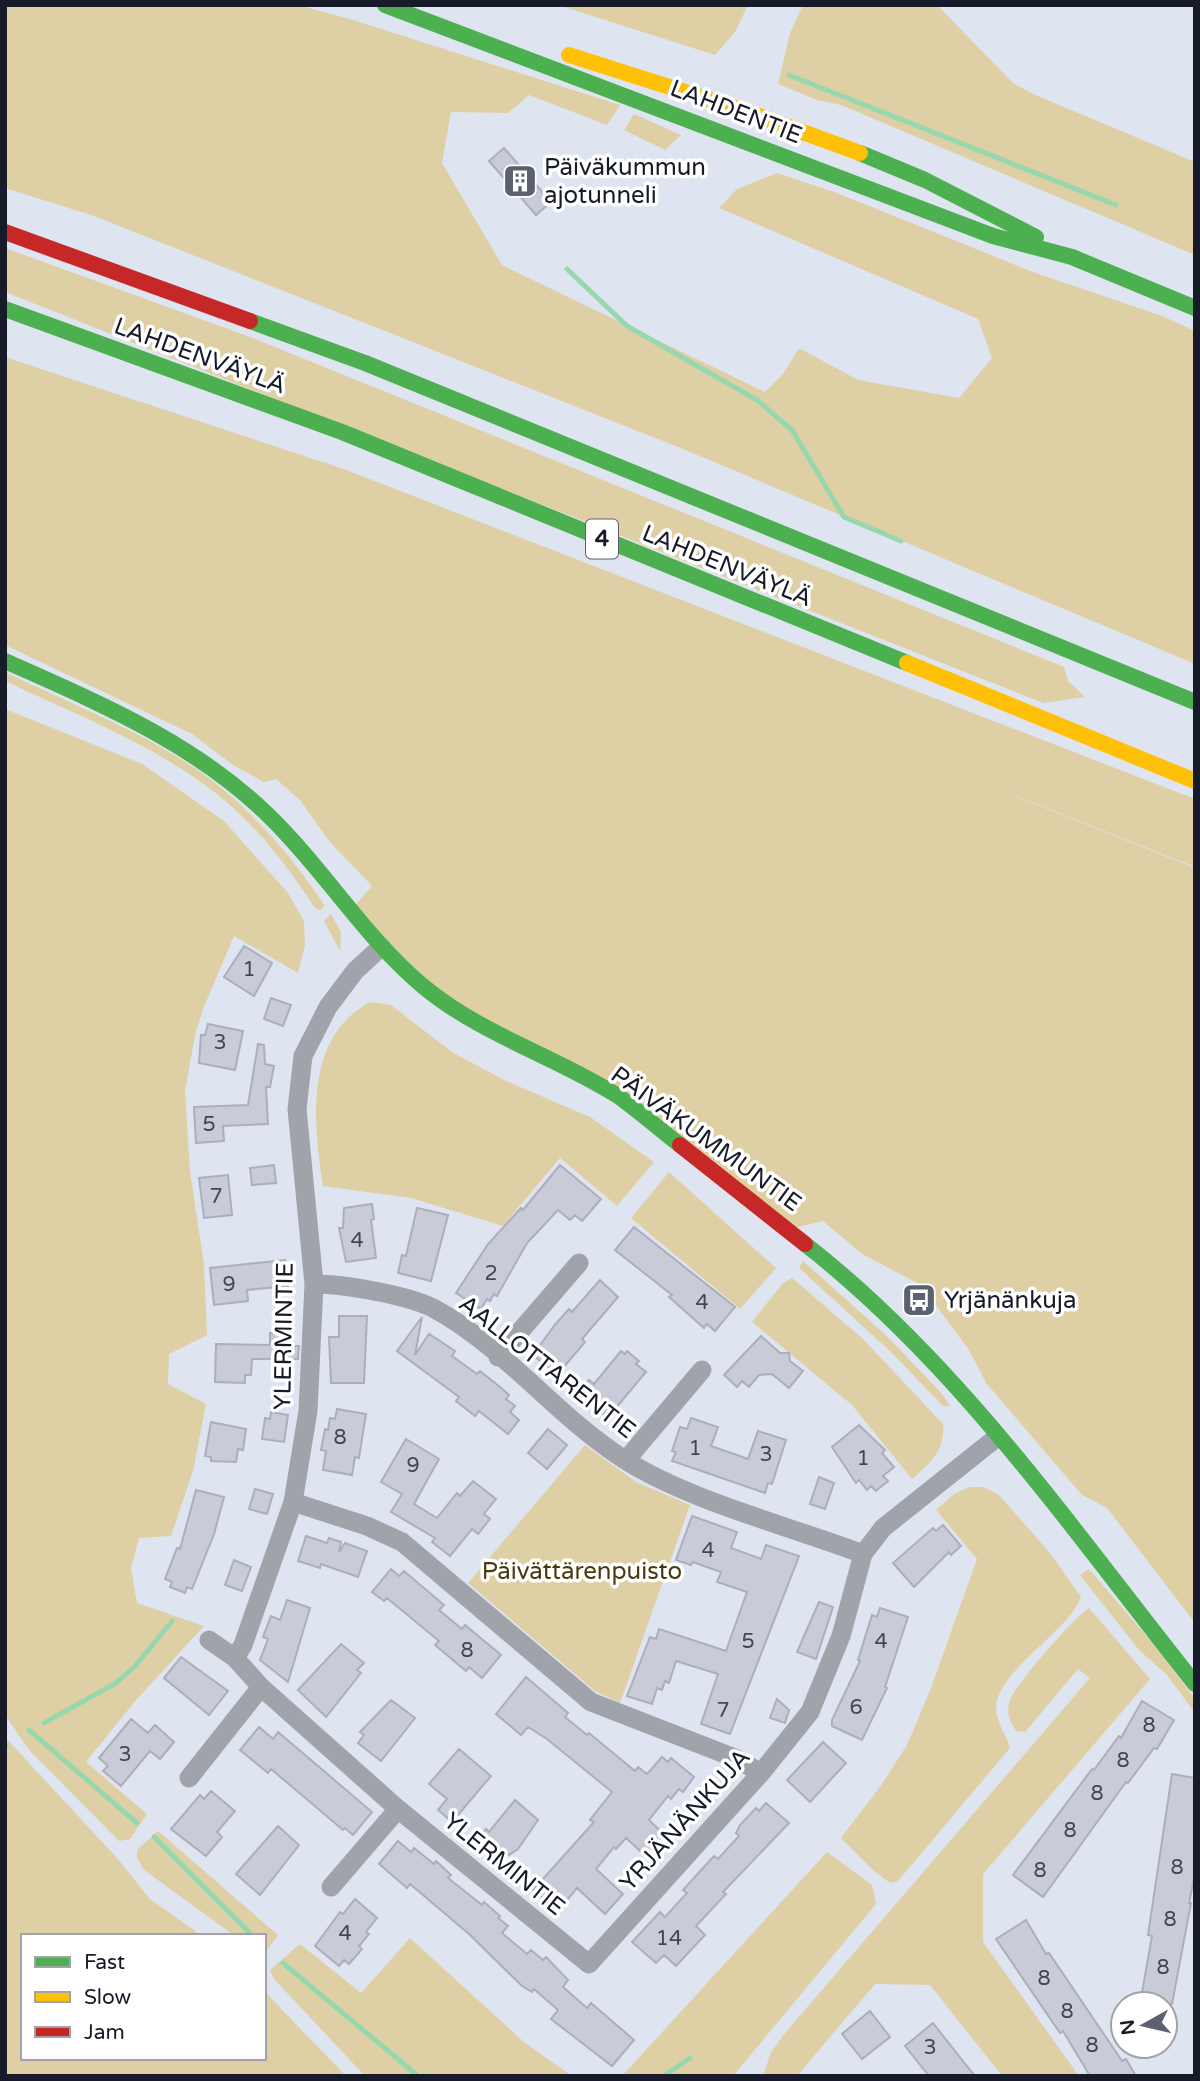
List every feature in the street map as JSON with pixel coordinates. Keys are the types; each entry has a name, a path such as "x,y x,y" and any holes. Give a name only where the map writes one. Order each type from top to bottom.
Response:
{"main road":[{"name":"LAHDENTIE","path":"385,5 731,134 993,236 1072,257"},
{"name":"LAHDENTIE","path":"401,5 732,105 853,152 999,216 1072,257 1195,309"},
{"name":"LAHDENVÄYLÄ","path":"5,232 365,363 1195,702"},
{"name":"LAHDENVÄYLÄ","path":"5,309 342,432 1195,781"},
{"name":"PÄIVÄKUMMUNTIE","path":"5,661 124,714 182,746 229,780 269,816 381,947 425,988 478,1025 617,1096 790,1229 860,1287 915,1341 973,1405 996,1438 1195,1684"}],"street":[{"name":"YLERMINTIE","path":"235,1658 243,1645 293,1502 308,1410 314,1284 297,1109 303,1056 328,1007 355,971 381,947"},
{"path":"498,1357 579,1263"},
{"name":"AALLOTTARENTIE","path":"314,1284 334,1284 424,1304 474,1336 564,1414 626,1460 667,1483 863,1554"},
{"path":"626,1460 702,1370"},
{"name":"YRJÄNÄNKUJA","path":"589,1964 761,1773 810,1712 841,1636 859,1579 863,1554 883,1528 996,1438"},
{"path":"293,1502 367,1526 402,1542 591,1702 734,1758 761,1773"},
{"name":"YLERMINTIE","path":"209,1640 235,1658 261,1687 398,1809 589,1964"},
{"path":"190,1778 261,1687"},
{"path":"331,1887 398,1809"}],"green space":[{"path":"5,5 298,5 620,105 607,125 529,95 508,113 451,112 442,163 502,265 765,392 783,374 799,348 858,380 959,398 992,358 978,319 719,208 737,189 777,173 837,193 1033,272 1162,316 1195,331 1195,664 683,449 94,216 5,188"},
{"path":"558,5 748,5 735,32 715,55"},
{"path":"803,5 937,5 1013,83 1033,94 1195,162 1195,255 841,105 817,100 778,84 790,33"},
{"path":"634,114 681,135 665,150 624,130"},
{"path":"5,248 253,338 1064,667 1068,681 1085,697 1043,703 5,292"},
{"path":"5,357 341,468 1195,799 1195,867 935,764 1195,868 1195,1623 1107,1508 1082,1495 986,1383 969,1350 921,1285 862,1254 823,1221 790,1229 617,1096 478,1025 350,911 372,886 329,841 300,800 276,779 264,782 233,765 192,734 5,645"},
{"path":"5,672 133,732 197,769 258,822 294,863 325,906 320,910 315,908 265,841 242,816 205,785 151,751 5,681"},
{"path":"5,709 142,764 224,821 288,893 304,921 305,945 298,973 234,936 195,1035 185,1092 190,1171 204,1264 207,1335 169,1354 168,1384 206,1404 193,1471 171,1536 139,1538 131,1568 137,1603 204,1626 136,1700 86,1762 147,1814 130,1839 119,1841 29,1750 5,1715"},
{"path":"331,914 341,932 340,951 324,921"},
{"path":"370,1002 391,1005 452,1052 504,1080 590,1117 654,1162 617,1206 560,1158 503,1226 411,1198 323,1186 316,1109 323,1059 333,1037 349,1017"},
{"path":"669,1172 776,1268 740,1309 631,1218"},
{"path":"803,1261 887,1336 943,1395 950,1406 943,1406 891,1352 799,1268"},
{"path":"792,1278 863,1339 943,1424 939,1449 912,1479 852,1405 752,1322 783,1283"},
{"name":"Päivättärenpuisto","path":"585,1445 636,1482 690,1505 620,1703 595,1691 468,1583"},
{"path":"970,1487 984,1487 999,1495 1050,1553 1081,1597 1063,1623 1020,1665 999,1693 996,1712 1010,1748 898,1881 890,1883 841,1838 882,1784 907,1745 931,1688 977,1559 936,1510 954,1494"},
{"path":"1089,1569 1155,1646 1195,1699 1195,1713 1167,1675 1139,1650 1080,1575"},
{"path":"1089,1608 1150,1679 983,1874 983,1942 1079,2076 1002,2076 930,1985 875,1984 797,2076 763,2076 771,2052 785,2033 1090,1678 1078,1669 1025,1732 1016,1731 1008,1712 1010,1700 1034,1666"},
{"path":"5,1737 117,1858 150,1899 199,1934 21,1934 21,2060 266,2060 266,1993 346,2076 5,2076"},
{"path":"158,1831 278,1935 266,1951 266,1934 232,1934 144,1870 137,1858 137,1850"},
{"path":"827,1852 872,1885 876,1904 733,2076 622,2076"},
{"path":"410,1938 525,2043 569,2074 599,2076 365,2076 274,1979 270,1970 300,1944 361,1993"}],"building":[{"name":"Päiväkummun ajotunneli","path":"504,148 551,202 536,215 489,161"},
{"path":"244,946 272,963 254,996 224,977"},
{"path":"271,998 291,1005 283,1026 264,1019"},
{"path":"208,1024 243,1031 235,1070 199,1063 201,1035 205,1035"},
{"path":"258,1044 264,1045 265,1064 274,1066 270,1087 266,1087 268,1124 223,1126 224,1141 196,1143 194,1107 248,1105"},
{"path":"274,1165 276,1183 252,1185 250,1168"},
{"path":"560,1165 601,1199 582,1221 575,1215 570,1220 558,1210 527,1243 497,1296 494,1294 490,1301 487,1299 481,1309 456,1293 488,1244 521,1208 523,1210"},
{"path":"228,1175 232,1215 204,1218 199,1178"},
{"path":"372,1204 374,1219 371,1220 376,1258 346,1262 339,1228 343,1228 344,1208"},
{"path":"417,1208 448,1215 431,1281 398,1273 402,1255 406,1256"},
{"path":"634,1227 735,1307 715,1331 707,1324 704,1328 669,1297 672,1295 615,1250"},
{"path":"285,1260 288,1286 247,1290 248,1301 214,1305 210,1268"},
{"path":"600,1280 618,1297 582,1339 585,1342 557,1375 533,1355 569,1309 572,1312"},
{"path":"339,1316 367,1316 364,1383 331,1383 329,1337 339,1337"},
{"path":"422,1317 415,1355 429,1334 455,1351 452,1356 477,1374 480,1371 500,1387 509,1395 506,1399 515,1406 510,1412 519,1420 508,1434 479,1411 475,1416 456,1401 459,1397 397,1351"},
{"path":"270,1333 291,1334 291,1346 299,1346 298,1359 252,1359 251,1375 245,1375 245,1383 215,1382 216,1344 270,1345"},
{"path":"761,1336 780,1353 789,1353 790,1361 803,1371 789,1388 772,1374 759,1375 749,1387 742,1381 737,1387 724,1375"},
{"path":"621,1351 625,1354 627,1351 639,1361 636,1364 646,1372 615,1409 610,1405 603,1414 581,1396 581,1390 589,1380 594,1384"},
{"path":"337,1409 366,1414 359,1458 355,1457 352,1475 323,1470 326,1451 321,1450 325,1429 328,1430 330,1418 335,1419"},
{"path":"271,1412 288,1415 284,1442 262,1439 265,1418 270,1419"},
{"path":"691,1418 718,1427 711,1446 748,1459 758,1431 786,1440 772,1484 768,1483 765,1493 672,1461 676,1452 672,1451 680,1427 687,1429"},
{"path":"211,1422 246,1429 243,1450 238,1449 236,1462 211,1461 211,1457 205,1456"},
{"path":"859,1425 885,1450 882,1453 894,1467 883,1476 888,1481 876,1491 871,1486 867,1490 859,1480 856,1483 832,1447"},
{"path":"548,1429 567,1445 547,1469 528,1453"},
{"path":"406,1439 439,1459 414,1504 437,1518 457,1493 460,1496 473,1481 496,1499 484,1514 490,1519 478,1534 472,1529 450,1556 432,1542 435,1538 391,1512 402,1494 381,1482"},
{"path":"819,1477 834,1483 825,1509 810,1504"},
{"path":"255,1489 273,1494 267,1514 249,1509"},
{"path":"196,1490 224,1497 214,1534 192,1589 187,1587 185,1593 170,1587 172,1582 165,1579 177,1548 180,1549"},
{"path":"692,1516 737,1532 731,1548 761,1559 766,1545 799,1556 730,1734 701,1724 718,1674 676,1661 669,1683 665,1681 662,1690 657,1688 652,1704 627,1696 650,1637 656,1639 659,1629 726,1651 747,1592 717,1582 721,1572 693,1562 691,1565 676,1560"},
{"path":"943,1525 961,1546 951,1555 949,1552 914,1587 893,1563 933,1528 936,1531"},
{"path":"306,1536 327,1543 329,1538 341,1542 339,1552 345,1543 367,1551 358,1577 321,1564 320,1568 298,1561"},
{"path":"234,1560 251,1567 242,1591 225,1585"},
{"path":"391,1569 399,1576 404,1571 444,1605 439,1610 462,1629 465,1625 501,1655 482,1678 469,1667 466,1671 435,1645 439,1641 387,1598 384,1601 372,1592"},
{"path":"287,1600 310,1608 288,1682 260,1660 268,1639 263,1637 271,1616 280,1620"},
{"path":"819,1602 833,1607 816,1659 797,1652"},
{"path":"880,1608 908,1617 885,1687 887,1688 862,1740 832,1726 832,1720 860,1661 858,1660 872,1615 877,1617"},
{"path":"341,1644 364,1663 357,1670 361,1673 326,1717 298,1690"},
{"path":"181,1657 228,1691 209,1715 164,1678"},
{"path":"526,1677 568,1713 565,1717 635,1771 638,1767 647,1774 662,1757 668,1762 671,1758 694,1777 683,1792 679,1789 671,1799 668,1796 649,1820 672,1842 653,1863 626,1838 616,1849 614,1847 596,1869 623,1894 605,1914 577,1888 558,1911 533,1890 594,1822 590,1820 612,1792 547,1739 528,1727 521,1735 496,1714"},
{"path":"777,1699 789,1710 785,1723 770,1718"},
{"path":"391,1700 415,1718 381,1761 358,1743 364,1735 360,1732"},
{"path":"1142,1701 1174,1720 1157,1749 1154,1748 1128,1783 1126,1782 1043,1897 1013,1875 1092,1769 1094,1770 1119,1736 1121,1738"},
{"path":"131,1719 148,1733 155,1725 174,1742 160,1759 150,1751 121,1786 103,1771 108,1766 99,1758"},
{"path":"259,1727 273,1739 278,1732 372,1812 353,1835 345,1828 343,1830 271,1769 268,1773 240,1750"},
{"path":"823,1742 846,1763 810,1802 787,1780"},
{"path":"459,1749 491,1776 452,1822 438,1810 447,1799 429,1784"},
{"path":"1172,1774 1195,1778 1195,1874 1175,1990 1142,1990 1152,1936 1148,1935"},
{"path":"211,1791 235,1811 217,1832 222,1837 206,1856 171,1829 200,1795 204,1799"},
{"path":"515,1800 538,1820 518,1849 509,1855 505,1852 498,1860 475,1841 486,1829 489,1832"},
{"path":"766,1803 789,1823 723,1892 726,1894 696,1926 705,1935 676,1966 664,1955 656,1963 632,1942 660,1912 665,1917 687,1893 683,1890 702,1869 714,1856 718,1859 739,1836 736,1833 740,1825 756,1808 759,1811"},
{"path":"278,1826 299,1845 260,1895 236,1874"},
{"path":"398,1841 411,1852 414,1848 434,1864 436,1861 451,1875 448,1878 500,1916 498,1918 508,1926 502,1933 527,1954 531,1950 543,1960 546,1957 568,1980 563,1987 587,2008 591,2003 634,2040 612,2066 551,2019 558,2010 534,1989 532,1992 522,1986 469,1934 410,1884 407,1888 379,1864"},
{"path":"355,1899 377,1918 359,1946 362,1949 349,1964 344,1960 339,1966 315,1946 340,1912 343,1914"},
{"path":"1026,1920 1046,1954 1049,1953 1109,2042 1109,2060 1127,2060 1136,2076 1090,2076 1063,2031 1060,2033 996,1939"},
{"path":"870,2011 890,2037 862,2059 842,2034"},
{"path":"933,2023 975,2076 929,2076 905,2046"}],"waterway":[{"path":"789,75 1116,205"},
{"path":"567,269 627,326 757,400 792,430 844,517 901,541"},
{"path":"44,1723 116,1683 135,1666 172,1621"},
{"path":"29,1730 137,1823"},
{"path":"154,1837 251,1934"},
{"path":"283,1963 418,2076"},
{"path":"664,2076 690,2058"}],"traffic: fast":[{"path":"385,5 993,236 1072,257 1195,308"},
{"path":"860,153 925,180 1036,237"},
{"path":"5,309 342,432 907,663"},
{"path":"250,321 365,363 1195,702"},
{"path":"5,661 144,726 208,766 268,815 308,858 382,947 424,987 470,1019 618,1096 680,1145"},
{"path":"805,1244 861,1291 914,1342 964,1396 1059,1509 1195,1684"}],"traffic: slow":[{"path":"569,55 748,112 860,153"},
{"path":"907,663 1195,781"}],"traffic: jam":[{"path":"5,232 250,321"},
{"path":"680,1145 805,1244"}],"place":[{"name":"Päiväkummun ajotunneli","path":"520,181"},
{"name":"Yrjänänkuja","path":"919,1300"}]}
